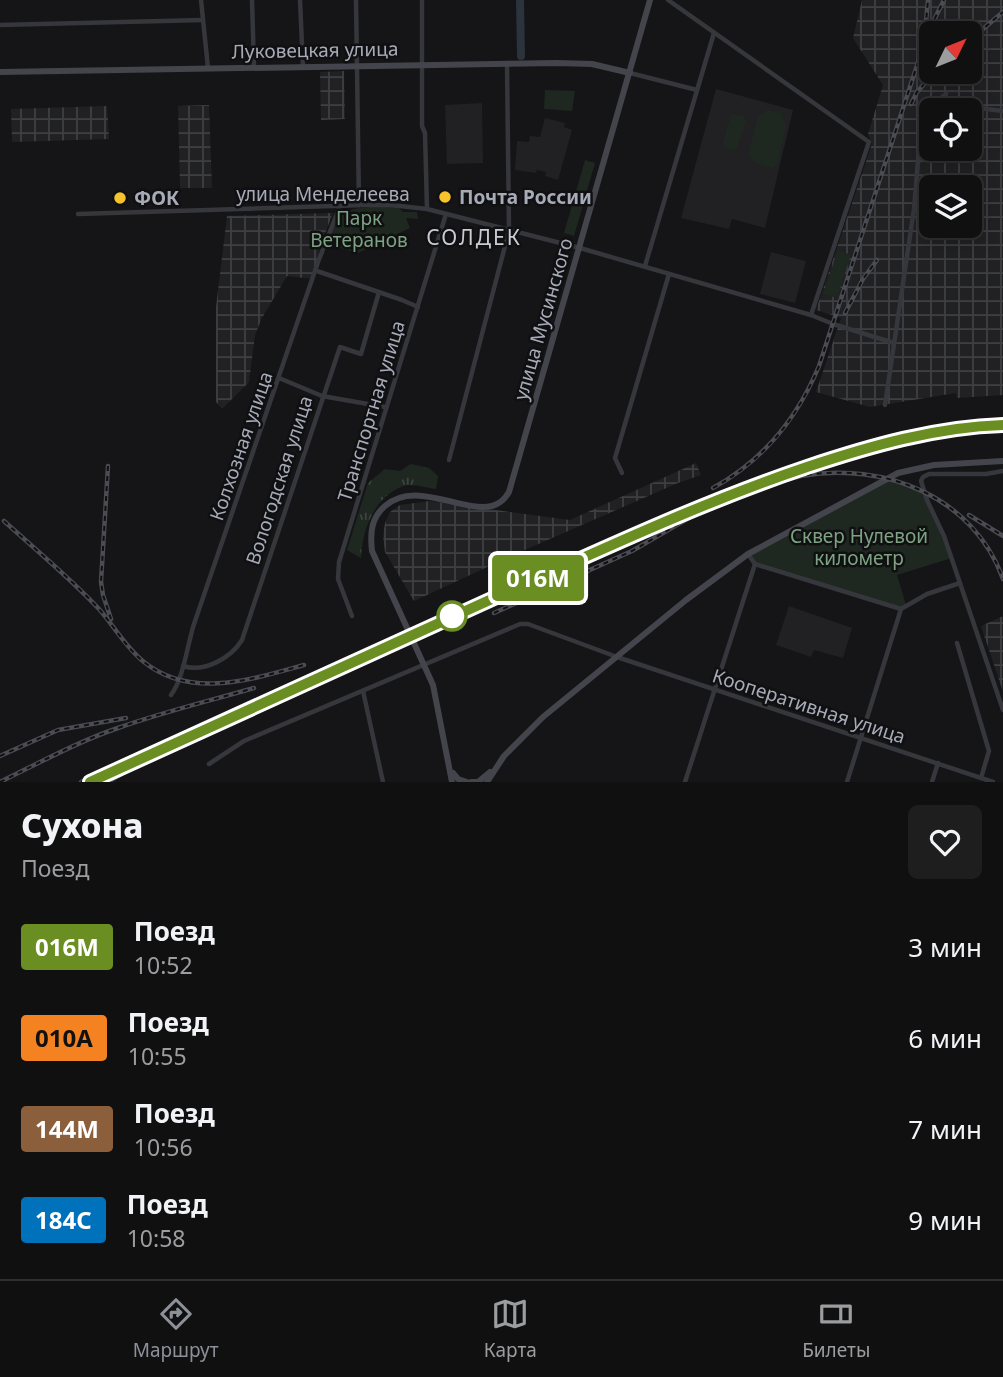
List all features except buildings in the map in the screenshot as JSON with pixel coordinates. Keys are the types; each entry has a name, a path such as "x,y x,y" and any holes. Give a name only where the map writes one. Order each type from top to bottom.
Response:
{"street":[{"path":"201,0 208,68"},
{"path":"252,0 254,67"},
{"path":"300,0 303,67"},
{"path":"356,0 359,205"},
{"path":"422,0 422,114 427,209"},
{"name":"улица Мусинского","path":"452,771 433,685 372,551 370,537 373,522 379,511 389,502 401,497 431,497 492,506 499,503 512,485 650,0"},
{"path":"668,0 869,142 811,315"},
{"path":"0,25 203,20"},
{"path":"645,267 714,33"},
{"path":"449,460 509,231 507,64"},
{"name":"Луковецкая улица","path":"0,72 507,64 592,65 630,73"},
{"path":"630,73 697,90"},
{"path":"941,98 946,94"},
{"path":"982,109 1003,111"},
{"path":"885,405 914,209 919,149"},
{"name":"улица Менделеева","path":"78,214 359,205 427,209 580,248 811,315 894,343"},
{"name":"Колхозная улица","path":"171,695 340,206"},
{"name":"Транспортная улица","path":"352,616 338,579 339,562 446,214"},
{"path":"317,271 418,307"},
{"path":"622,473 615,458 669,274"},
{"name":"Вологодская улица","path":"183,666 195,668 219,661 242,640 340,347 361,354 379,292"},
{"path":"279,378 322,396 385,407"},
{"path":"452,771 458,779 469,782 478,782 488,775 543,717 686,600 748,554 898,473 934,465 1003,461"},
{"path":"1003,471 986,474 933,474 921,479 923,492 944,536 1003,710"},
{"path":"748,554 755,564 901,609"},
{"path":"685,782 755,564"},
{"path":"847,782 901,609 927,594 960,583"},
{"name":"Кооперативная улица","path":"209,764 244,741 467,644 520,624 528,624 617,657 993,782"},
{"path":"957,643 989,751 981,778"},
{"path":"363,691 383,782"},
{"path":"487,782 504,756"},
{"path":"932,782 939,763"},
{"path":"452,771 452,782"}],"shaded area":[{"path":"862,0 1003,0 1003,395 957,398 956,393 870,407 816,392 841,318 816,310 872,144 868,134 883,85 853,38"},
{"path":"344,71 345,119 321,120 320,72"},
{"path":"716,89 793,110 765,228 732,219 729,229 681,218"},
{"path":"482,103 483,163 447,164 445,105"},
{"path":"209,105 212,188 180,188 178,106"},
{"path":"107,106 109,139 12,142 11,109"},
{"path":"545,118 565,123 564,127 572,130 558,180 545,176 546,172 515,170 517,141 529,142 530,136 540,137"},
{"path":"333,213 320,247 313,279 287,276 255,335 249,382 222,409 216,402 216,307 227,216"},
{"path":"771,252 806,261 795,303 760,294"},
{"path":"696,463 701,475 511,556 414,601 385,552 385,523 390,512 400,505 429,501 570,520"},
{"path":"789,606 852,628 843,658 814,650 811,657 776,645"},
{"path":"1003,616 1003,692 981,626"}],"green space":[{"path":"545,90 575,91 572,111 544,109"},
{"path":"767,110 781,113 786,125 778,164 773,168 755,162 748,154 758,116"},
{"path":"731,114 744,116 746,121 734,151 725,148 723,143"},
{"path":"585,160 595,163 574,236 564,233"},
{"name":"Парк Ветеранов","path":"398,207 403,212 417,212 418,219 406,218 410,228 358,253 333,246 332,229 341,215 359,208"},
{"path":"838,250 851,255 837,298 823,294"},
{"path":"411,464 429,468 438,476 436,489 407,485 393,491 377,506 367,526 361,558 347,550 368,483 385,469 400,471"},
{"name":"Сквер Нулевой километр","path":"884,478 923,492 952,558 897,575 906,605 901,609 756,564 748,554"}],"waterway":[{"path":"520,0 521,56"}],"railway":[{"path":"713,488 748,465 777,436 800,403 819,366 924,44 928,0"},
{"path":"934,21 944,0"},
{"path":"982,30 1003,12"},
{"path":"911,104 924,84"},
{"path":"845,313 863,279 877,260"},
{"path":"81,782 485,597 719,495 870,443 936,428 1003,420"},
{"path":"108,466 101,582 111,619"},
{"path":"749,491 801,476 832,473 863,474 894,480 922,491 948,506 971,526 989,550 1003,579"},
{"path":"494,613 632,551 706,508"},
{"path":"969,515 1003,536"},
{"path":"4,521 99,609 144,662 162,674 202,683 223,683 304,665"},
{"path":"0,782 103,734 254,688"},
{"path":"0,756 58,730 126,718"},
{"path":"108,782 131,768"}],"train":[{"name":"016М","path":"90,782 356,659 726,495 858,450 951,430 1003,425"}],"place":[{"name":"Почта России","path":"445,197"},
{"name":"ФОК","path":"120,198"}],"district":[{"name":"СОЛДЕК","path":"474,237"}]}
